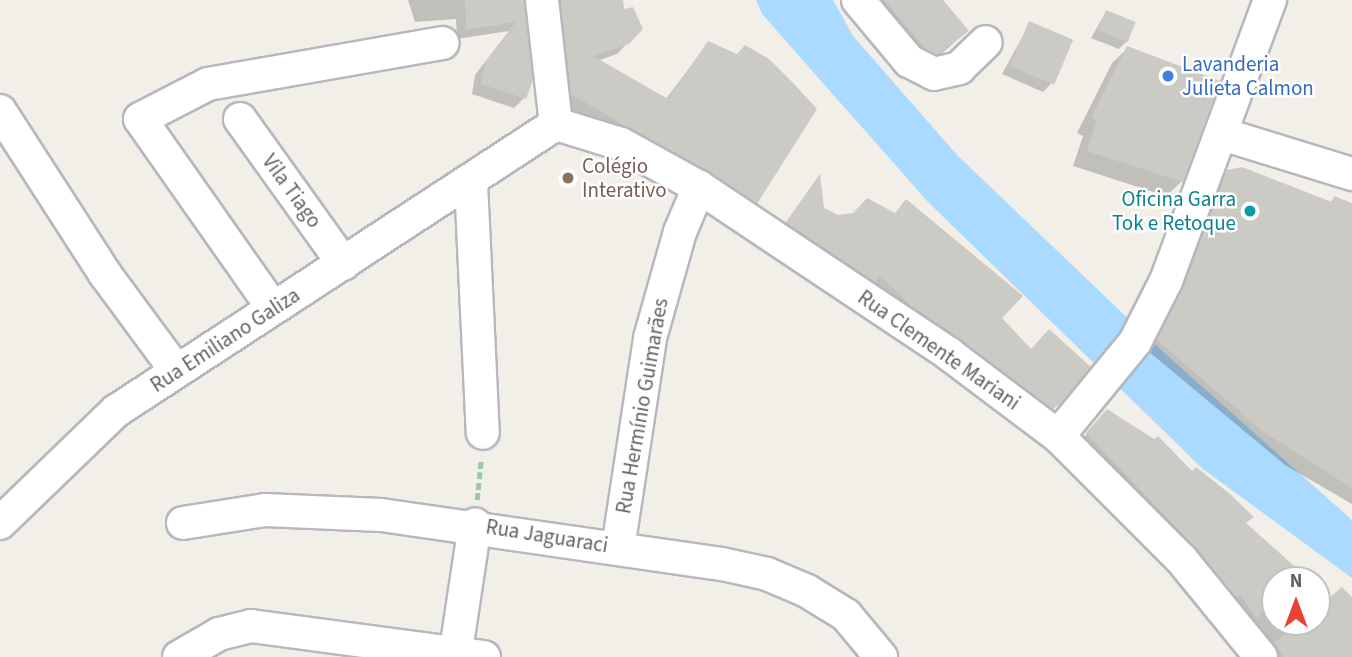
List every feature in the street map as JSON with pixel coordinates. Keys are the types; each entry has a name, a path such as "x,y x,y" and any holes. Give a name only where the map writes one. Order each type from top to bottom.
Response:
{"street":[{"path":"542,0 556,124"},
{"path":"858,0 909,61 934,74 959,68 986,42"},
{"path":"1058,436 1147,320 1222,134 1270,0"},
{"path":"273,308 140,119 208,84 442,43"},
{"path":"0,111 105,274 175,369"},
{"name":"Vila Tiago","path":"240,119 344,264"},
{"name":"Rua Emiliano Galiza","path":"0,523 116,411 175,369 471,183 556,124"},
{"name":"Rua Clemente Mariani","path":"556,124 621,144 699,187 949,354 1058,436 1182,560 1261,657"},
{"path":"1222,134 1352,174"},
{"path":"471,183 483,433"},
{"name":"Rua Hermínio Guimarães","path":"618,548 650,338 680,232 699,187"},
{"name":"Rua Jaguaraci","path":"183,523 226,513 302,510 475,525 722,564 777,578 846,615 881,657"},
{"path":"179,657 219,634 251,626 465,655 475,525"}],"path":[{"path":"475,525 483,433"}],"water":[{"path":"756,0 833,0 853,36 957,155 1161,350 1352,520 1352,578 1203,469 928,202 762,14"}],"building":[{"path":"465,0 524,0 533,80 526,99 481,84 485,62 516,22 466,30"},
{"path":"560,0 623,0 624,9 633,7 643,29 629,44 593,56 668,99 708,41 737,54 745,45 769,59 793,83 817,109 757,204 571,94"},
{"path":"884,0 943,0 969,31 936,55 926,49"},
{"path":"1106,10 1136,22 1127,42 1098,30"},
{"path":"1029,21 1073,40 1054,85 1010,66"},
{"path":"1127,46 1220,81 1183,182 1087,151 1097,120 1091,118"},
{"path":"1242,167 1332,202 1334,196 1352,203 1352,488 1262,431 1157,340 1183,288 1227,170"},
{"path":"820,174 824,208 838,215 853,213 867,198 895,213 906,199 1023,296 1002,318 1031,349 1049,329 1091,367 1059,405 1051,408 912,307 880,276 876,283 786,223"},
{"path":"1107,409 1154,439 1158,436 1192,471 1196,467 1254,517 1246,523 1294,566 1261,566 1261,613 1256,618 1240,594 1236,598 1195,547 1086,433"},
{"path":"1342,587 1352,597 1352,657 1283,657 1274,643 1283,636 1331,636 1331,596"}],"place":[{"name":"Lavanderia Julieta Calmon","path":"1168,76"},
{"name":"Colégio Interativo","path":"568,178"},
{"name":"Oficina Garra Tok e Retoque","path":"1250,211"}]}
